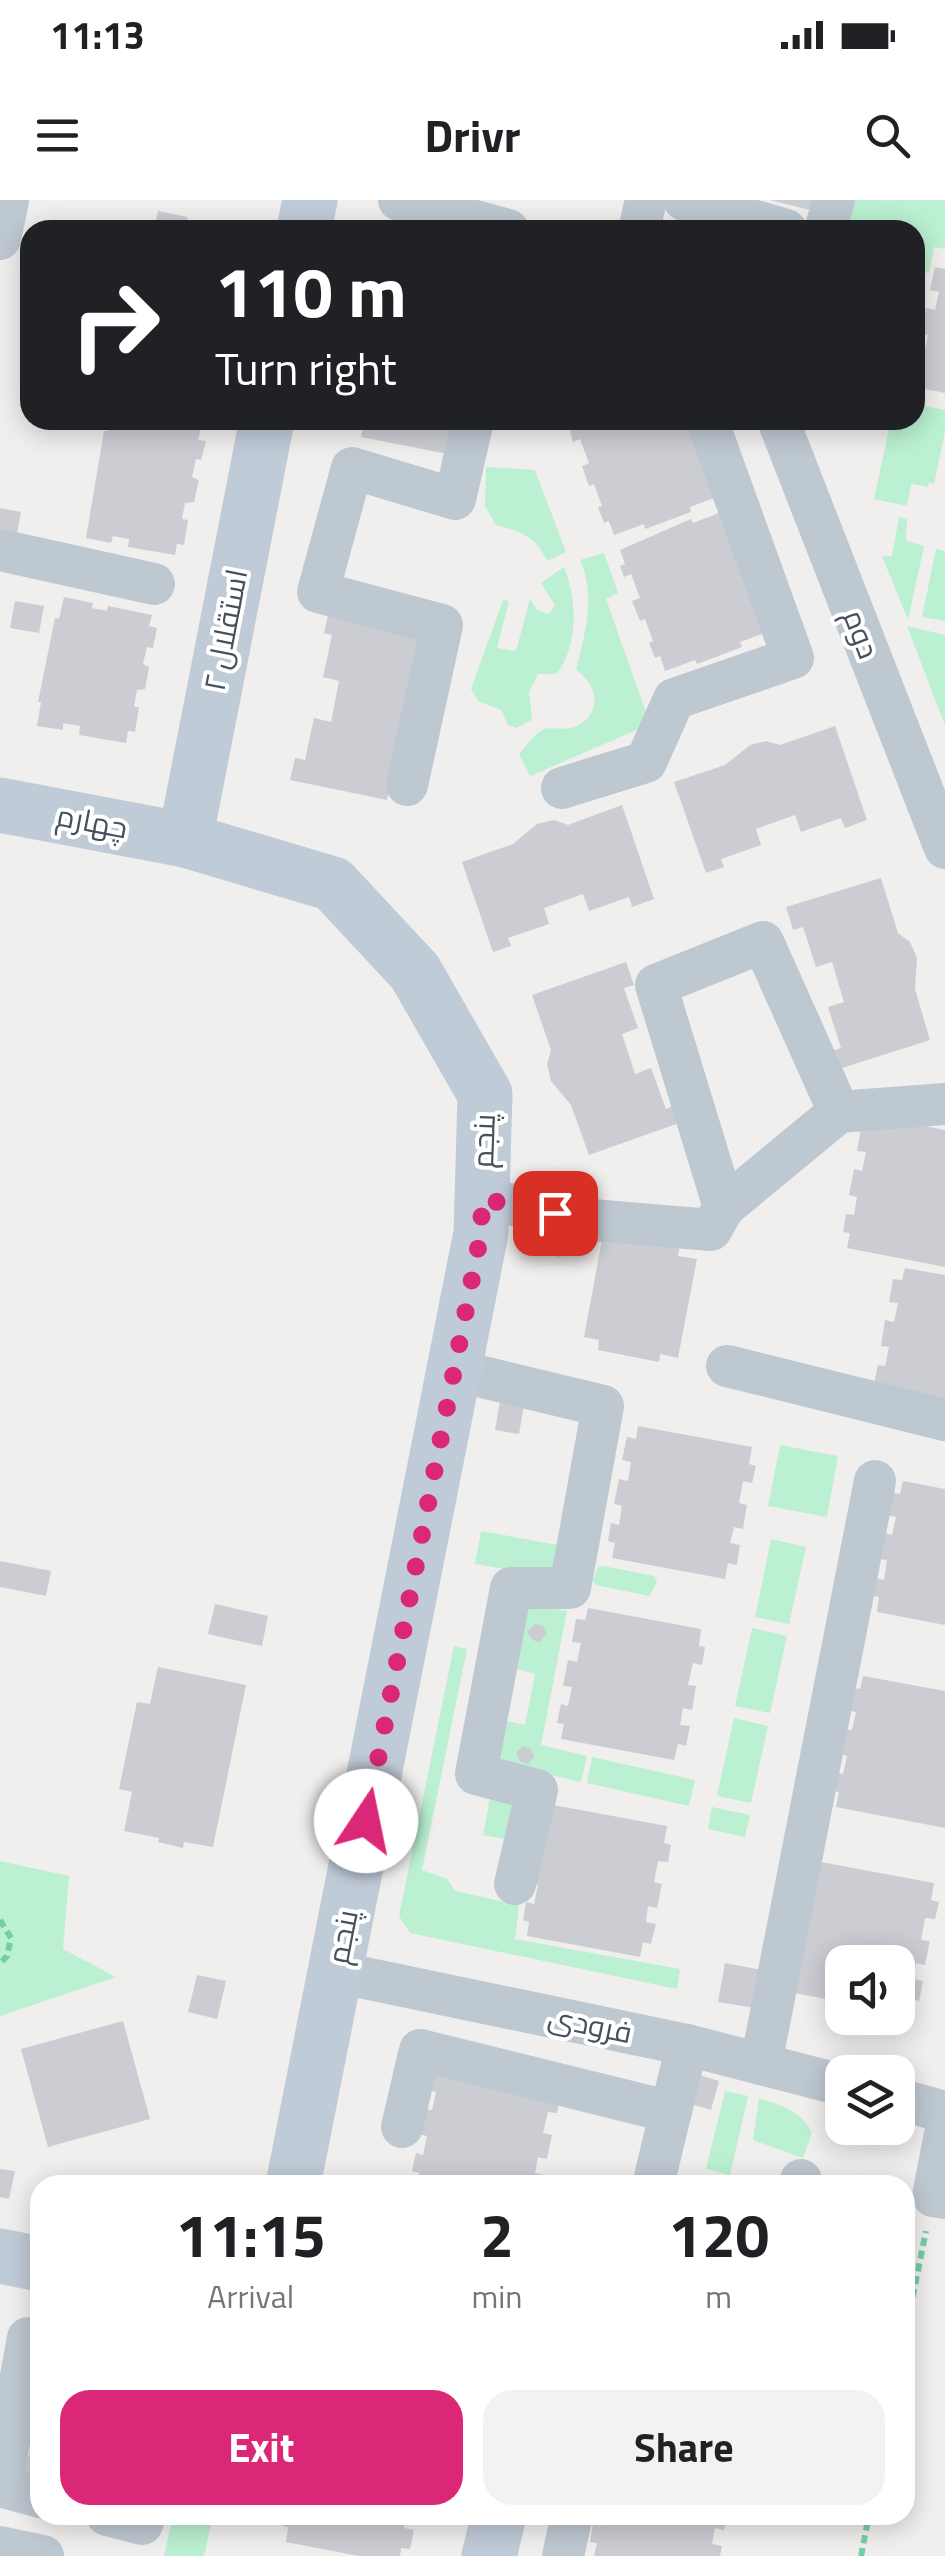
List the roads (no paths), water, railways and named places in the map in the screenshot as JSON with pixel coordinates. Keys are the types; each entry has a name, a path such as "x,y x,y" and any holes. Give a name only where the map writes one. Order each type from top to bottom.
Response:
{"street":[{"path":"0,239 8,202 1,200"},
{"path":"399,200 472,220"},
{"path":"684,200 752,220"},
{"name":"استقلال ۲","path":"184,840 265,430"},
{"path":"407,786 442,625 318,592 352,468 454,499 471,430"},
{"path":"562,788 646,762 674,699 793,658 711,430"},
{"name":"دوم","path":"782,430 945,848"},
{"path":"0,550 154,584"},
{"name":"چهارم","path":"0,804 184,840"},
{"name":"پنجم","path":"184,840 333,884 414,972 486,1094 481,1233 296,2175"},
{"path":"724,1207 656,984 763,942 840,1112"},
{"path":"482,1199 592,1220 711,1230 724,1207 840,1112 945,1104"},
{"path":"727,1366 945,1420"},
{"path":"454,1370 603,1406 570,1588 511,1588 476,1774 537,1790 515,1884"},
{"path":"761,2064 875,1481"},
{"name":"فرودی","path":"336,1972 687,2045 825,2081"},
{"path":"654,2175 687,2045"},
{"path":"402,2127 420,2050 670,2112"},
{"path":"915,2104 945,2112"},
{"path":"939,2197 945,2134"},
{"path":"0,2256 30,2262"},
{"path":"23,2337 0,2486 30,2494"},
{"path":"489,2556 497,2525"},
{"path":"563,2556 570,2525"},
{"path":"0,2546 42,2556"}]}
